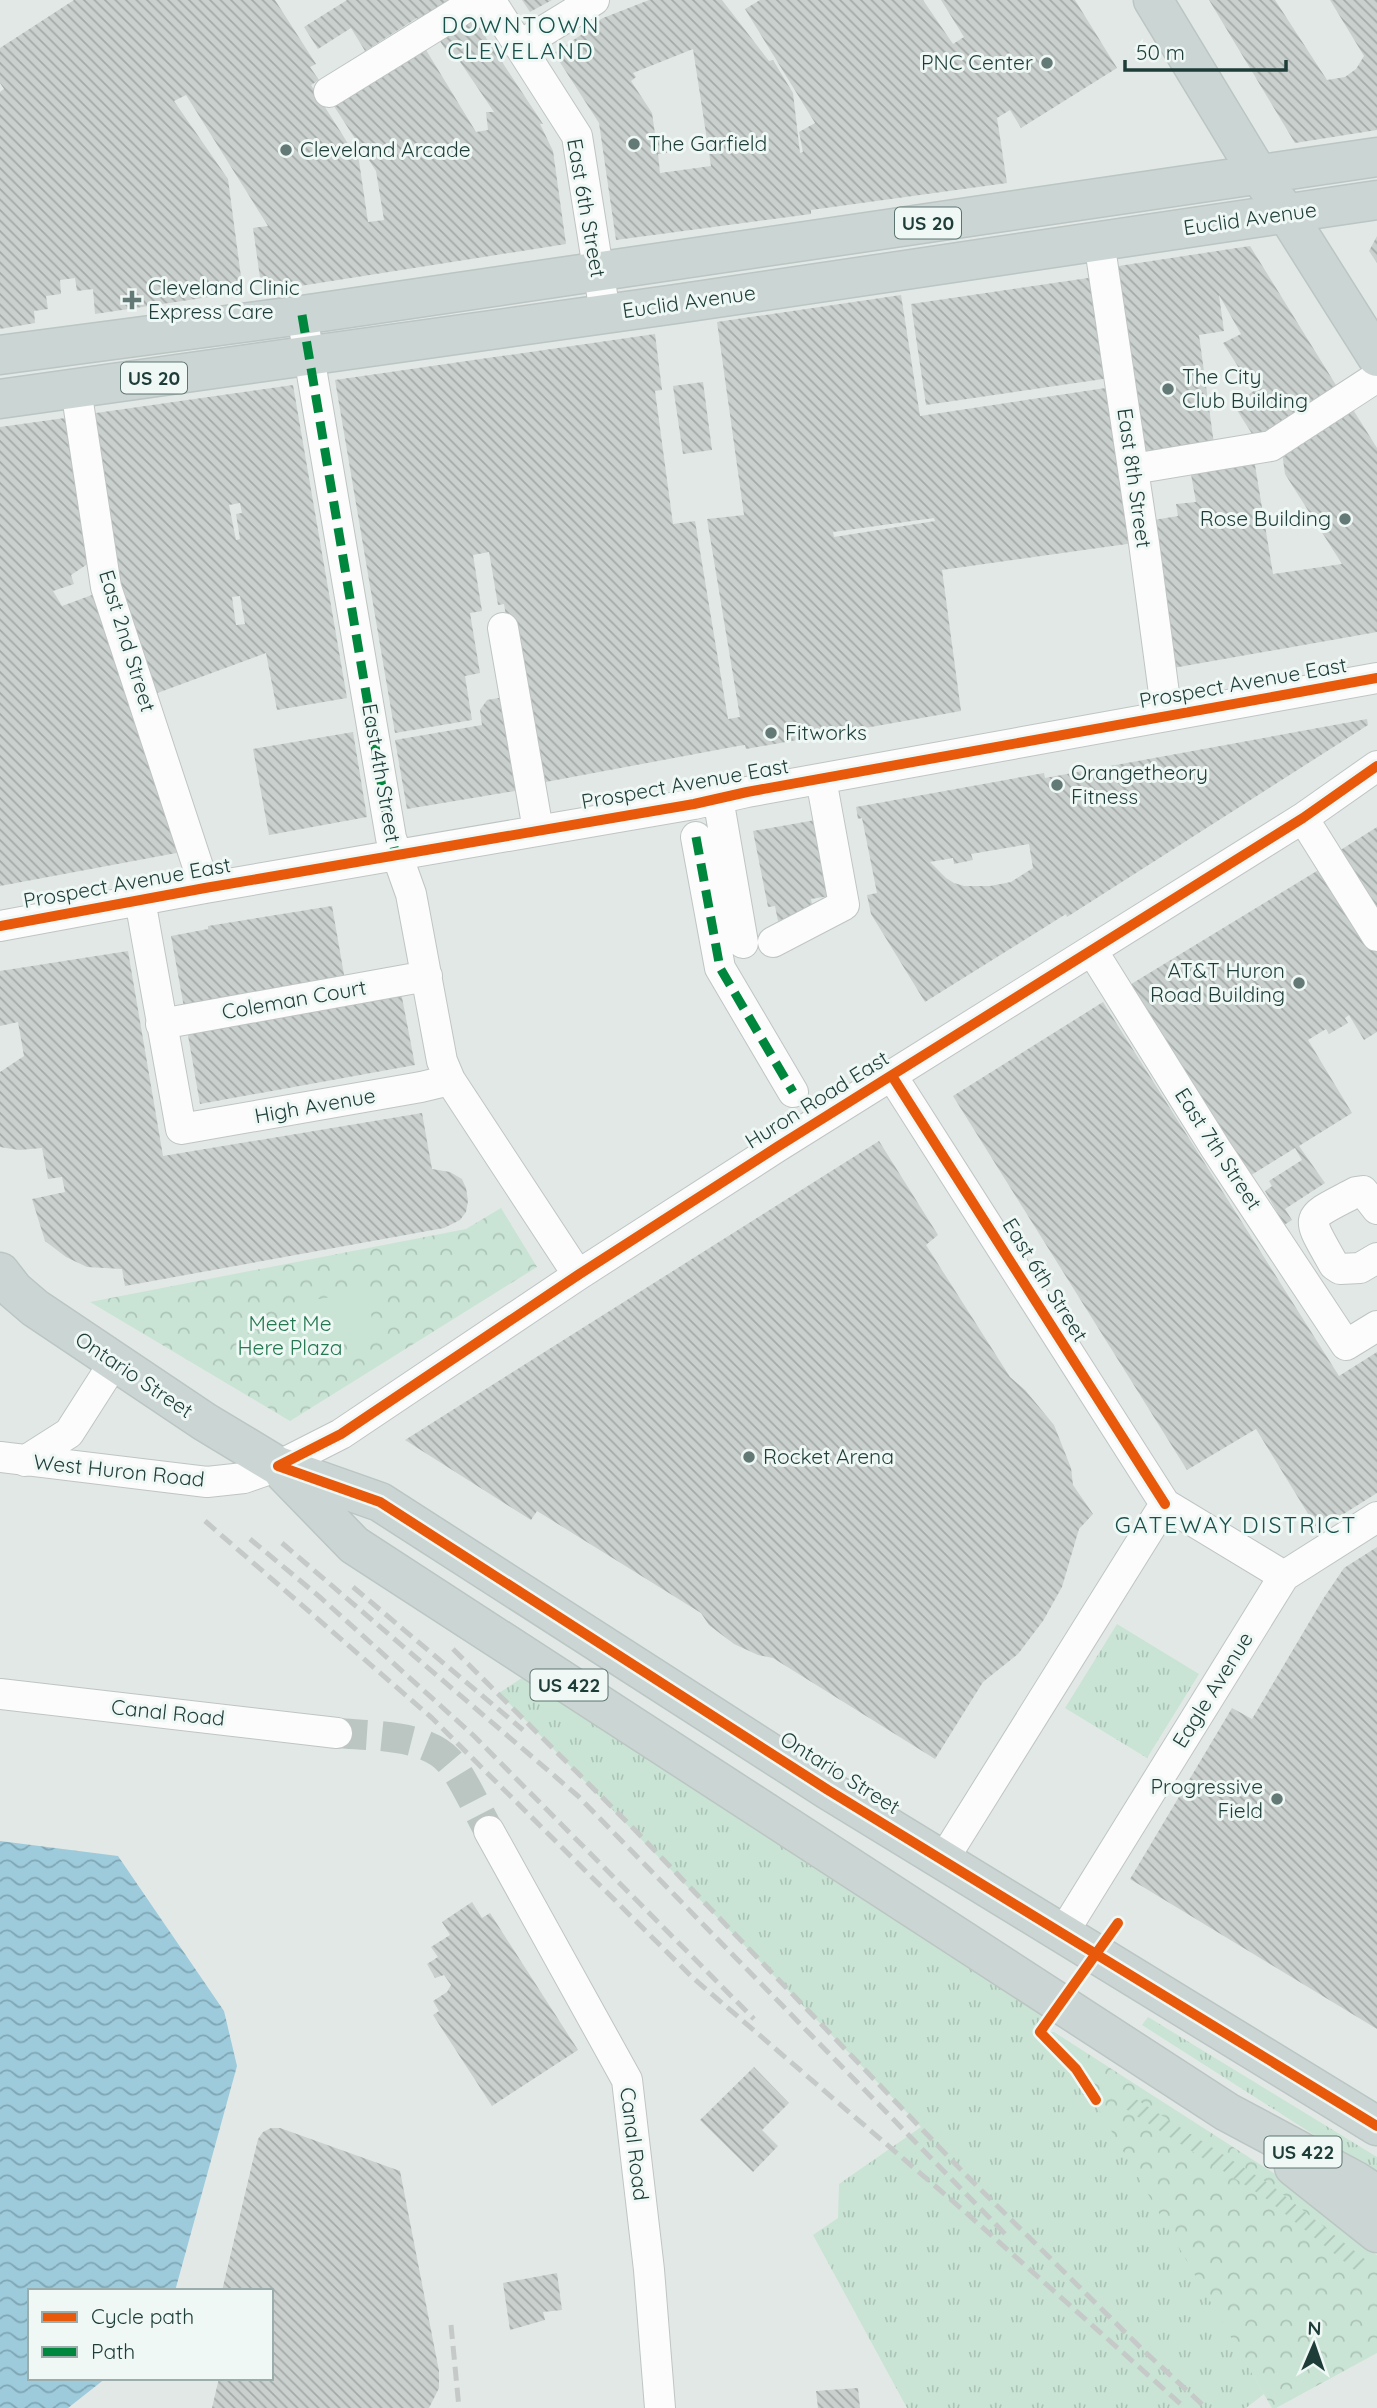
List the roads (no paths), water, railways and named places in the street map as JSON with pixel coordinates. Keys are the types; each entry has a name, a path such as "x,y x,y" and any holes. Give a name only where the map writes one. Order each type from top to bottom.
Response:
{"main road":[{"path":"1153,0 1259,175 1377,357"},
{"name":"Euclid Avenue","path":"0,355 302,315 1377,157"},
{"name":"Euclid Avenue","path":"0,399 1377,200"},
{"name":"Ontario Street","path":"0,1272 14,1290 35,1308 205,1422 278,1466 380,1502 587,1632 828,1790 1377,2126"},
{"name":"Ontario Street","path":"278,1466 354,1545 1227,2112 1377,2195"},
{"path":"1227,2112 1377,2234"}],"street":[{"path":"329,92 478,0"},
{"name":"East 6th Street","path":"490,0 577,136 605,313"},
{"path":"519,46 594,0"},
{"name":"East 8th Street","path":"1099,241 1167,716"},
{"name":"East 4th Street","path":"302,315 307,356 396,855 411,894 442,1061 450,1080 578,1275"},
{"path":"1133,469 1271,446 1377,377"},
{"name":"East 2nd Street","path":"76,389 107,587 205,888"},
{"path":"503,628 538,830"},
{"name":"Prospect Avenue East","path":"0,926 694,804 1377,678"},
{"name":"Huron Road East","path":"278,1466 341,1434 578,1275 1093,952 1303,818 1377,766"},
{"path":"773,942 844,905 821,779"},
{"path":"718,798 743,943"},
{"path":"1303,818 1377,936"},
{"path":"696,837 720,968 793,1092"},
{"path":"140,900 161,1024"},
{"name":"East 7th Street","path":"1093,952 1216,1149 1346,1345 1377,1326"},
{"name":"Coleman Court","path":"161,1024 427,976"},
{"name":"High Avenue","path":"161,1024 181,1129 407,1090 450,1080"},
{"name":"East 6th Street","path":"892,1076 1165,1504 1284,1576"},
{"path":"1375,1267 1348,1270 1334,1265 1313,1227 1313,1219 1318,1212 1356,1192 1363,1191 1377,1209"},
{"path":"12,1459 69,1433 115,1361"},
{"name":"West Huron Road","path":"12,1459 207,1482 244,1478 278,1466"},
{"path":"943,1860 1165,1504"},
{"name":"Eagle Avenue","path":"1063,1933 1284,1576 1377,1517"},
{"name":"Canal Road","path":"0,1694 337,1732"},
{"name":"Canal Road","path":"489,1831 627,2080 649,2270 660,2408"}],"water":[{"path":"0,1841 118,1856 224,2011 237,2066 176,2289 28,2289 28,2380 103,2380 68,2408 0,2408"}],"tunnel":[{"path":"337,1733 396,1738 412,1741 439,1752 459,1775 489,1831"}],"railway":[{"path":"205,1521 432,1718 693,1978 963,2210 1185,2408"},
{"path":"250,1539 321,1598 473,1735 754,2019"},
{"path":"282,1543 578,1796 1010,2239"},
{"path":"353,1587 523,1730"},
{"path":"453,1649 635,1830 964,2173 1143,2350 1206,2408"},
{"path":"451,2325 459,2408"}],"place":[{"name":"PNC Center","path":"1047,63"},
{"name":"The Garfield","path":"634,144"},
{"name":"Cleveland Arcade","path":"286,150"},
{"name":"Cleveland Clinic Express Care","path":"132,300"},
{"name":"The City Club Building","path":"1168,389"},
{"name":"Rose Building","path":"1345,519"},
{"name":"Fitworks","path":"771,733"},
{"name":"Orangetheory Fitness","path":"1057,785"},
{"name":"AT&T Huron Road Building","path":"1299,983"},
{"name":"Rocket Arena","path":"749,1457"},
{"name":"Progressive Field","path":"1277,1799"}],"district":[{"name":"DOWNTOWN CLEVELAND","path":"521,38"},
{"name":"GATEWAY DISTRICT","path":"1236,1525"}],"park label":[{"name":"Meet Me Here Plaza","path":"290,1336"}]}
